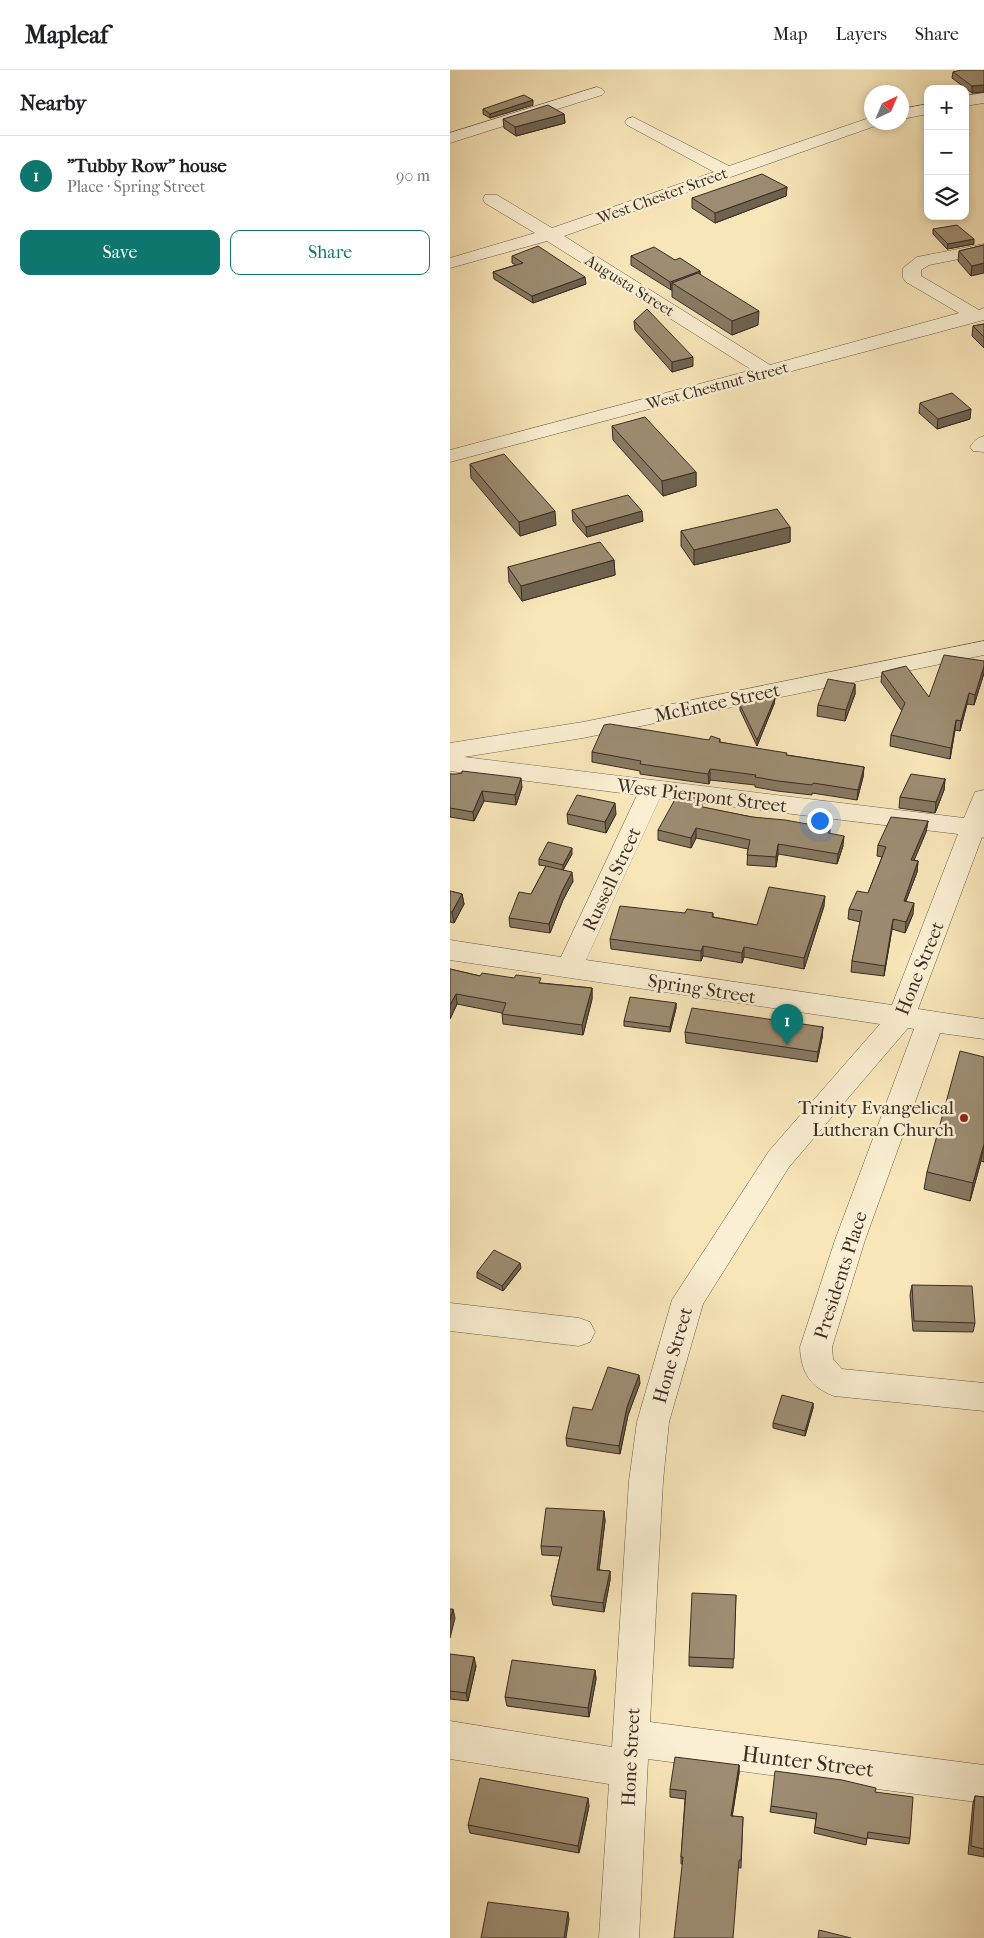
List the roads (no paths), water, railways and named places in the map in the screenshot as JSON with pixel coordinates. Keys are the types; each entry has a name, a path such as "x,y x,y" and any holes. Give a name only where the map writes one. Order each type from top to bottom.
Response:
{"street":[{"path":"450,138 596,92"},
{"path":"969,100 984,98"},
{"path":"909,113 924,110"},
{"path":"633,122 727,172"},
{"name":"West Chester Street","path":"450,264 550,234 664,196 864,125"},
{"name":"Augusta Street","path":"491,199 550,234 768,372"},
{"path":"980,315 912,278 912,268 923,261 984,248"},
{"name":"West Chestnut Street","path":"450,456 980,315"},
{"name":"McEntee Street","path":"450,751 583,730 984,648"},
{"name":"West Pierpont Street","path":"450,763 979,828"},
{"name":"Russell Street","path":"569,968 652,789"},
{"name":"Hone Street","path":"618,1938 631,1754 646,1481 653,1422 688,1300 778,1159 916,1020 979,828 984,798"},
{"name":"Spring Street","path":"450,950 984,1029"},
{"name":"Presidents Place","path":"916,1020 816,1347 817,1365 834,1382 984,1397"},
{"path":"450,1317 579,1332"},
{"name":"Hunter Street","path":"450,1740 984,1784"}],"place":[{"name":"\"Tubby Row\" house","path":"787,1045"},
{"name":"Trinity Evangelical Lutheran Church","path":"964,1118"}]}
